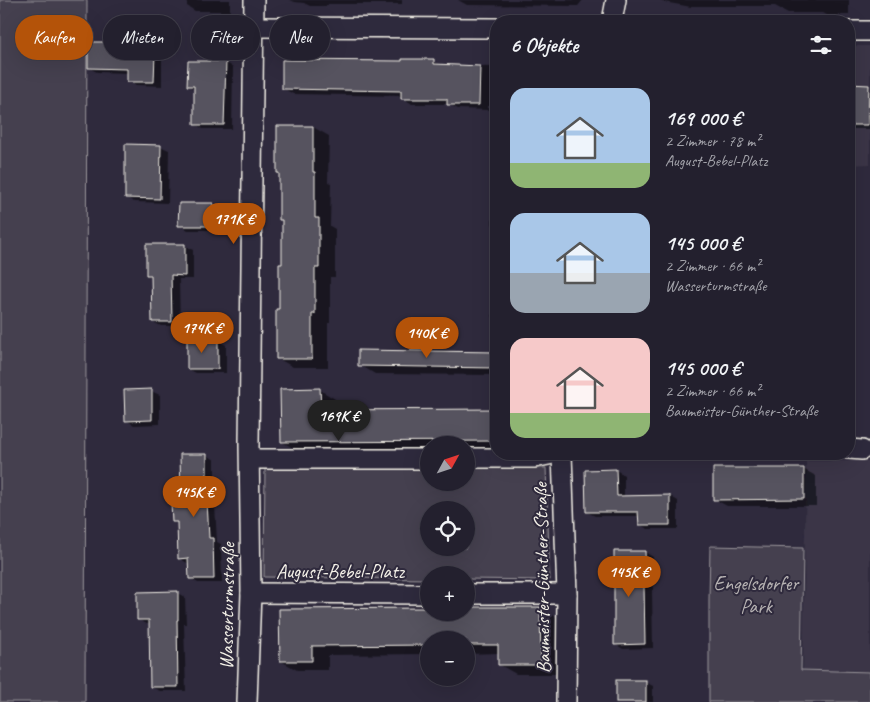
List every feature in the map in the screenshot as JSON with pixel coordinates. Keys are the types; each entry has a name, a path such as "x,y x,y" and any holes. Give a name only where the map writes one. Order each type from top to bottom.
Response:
{"street":[{"name":"Wasserturmstraße","path":"253,15 254,0"},
{"path":"613,15 616,0"},
{"path":"260,27 490,28"},
{"path":"855,30 870,30"},
{"name":"Wasserturmstraße","path":"247,702 251,593 249,445 253,60"},
{"path":"475,458 490,458"},
{"path":"250,459 420,459"},
{"name":"Baumeister-Günther-Straße","path":"562,460 567,594 566,702"},
{"name":"August-Bebel-Platz","path":"251,593 420,594"},
{"path":"475,594 567,594"}],"shaded area":[{"path":"855,46 870,46 870,164 855,165"},
{"path":"806,461 870,461 870,671 803,670"}],"green space":[{"path":"0,0 87,0 87,15 15,15 15,60 87,60 85,702 0,702"},
{"path":"265,468 420,468 420,491 475,491 475,468 546,468 550,580 475,579 475,566 420,566 420,579 264,577"},
{"name":"Engelsdorfer Park","path":"710,546 803,548 801,670 870,672 870,702 709,702"}],"building":[{"path":"93,42 103,42 103,60 155,60 154,82 127,82 127,69 88,68 88,60 93,60"},
{"path":"402,59 434,59 434,64 480,66 479,105 447,105 447,99 401,99 401,91 282,89 282,60 402,61"},
{"path":"188,61 226,61 224,125 194,125 194,86 187,86"},
{"path":"855,84 869,85 868,125 855,125"},
{"path":"277,126 313,126 315,218 319,218 319,268 315,268 315,314 312,314 312,359 276,359 276,309 279,309 279,264 282,264 282,220 279,220 279,173 277,173"},
{"path":"125,144 161,145 160,199 125,198"},
{"path":"179,203 213,203 213,226 178,226"},
{"path":"146,244 185,244 185,276 171,275 172,322 152,322 151,275 146,275"},
{"path":"187,339 218,340 218,369 187,369"},
{"path":"358,350 490,352 490,368 358,366"},
{"path":"320,388 321,410 490,409 490,441 475,441 475,436 420,436 420,441 281,442 280,389"},
{"path":"152,389 152,420 125,421 124,390"},
{"path":"180,454 207,454 206,482 209,538 213,538 214,579 189,579 188,558 178,559 177,522 172,522 171,502 181,502"},
{"path":"713,468 804,468 804,499 713,500"},
{"path":"616,469 617,496 670,495 670,525 639,525 638,512 586,512 585,470"},
{"path":"614,551 645,551 645,644 614,645"},
{"path":"178,591 178,687 150,687 149,620 137,620 137,592"},
{"path":"475,607 540,607 541,665 498,665 498,645 475,645 475,631 420,631 420,645 312,646 312,661 280,661 279,609 420,608 420,621 475,621"},
{"path":"616,680 646,680 646,702 616,702"}]}
